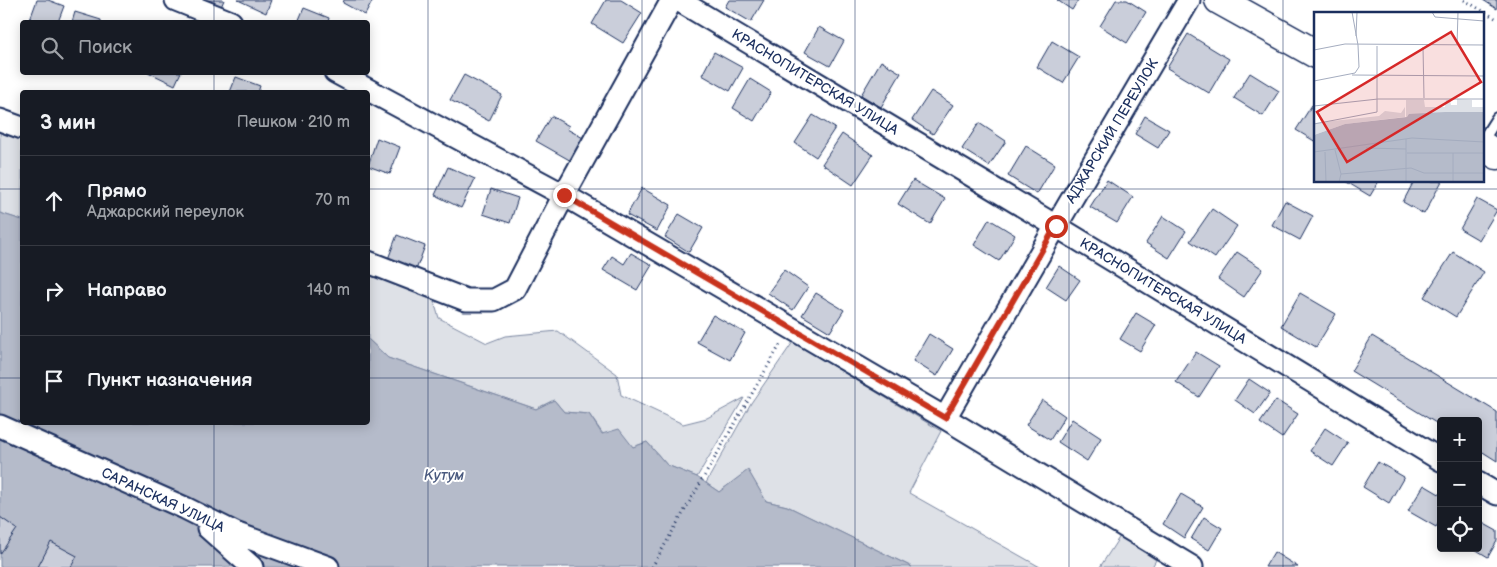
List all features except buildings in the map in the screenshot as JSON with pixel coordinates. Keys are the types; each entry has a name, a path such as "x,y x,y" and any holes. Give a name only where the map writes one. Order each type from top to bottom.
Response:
{"main road":[{"path":"1219,0 1314,53"},
{"path":"1484,147 1497,155"}],"street":[{"path":"176,0 226,20"},
{"path":"370,263 466,300 494,300 515,289 564,195 672,0"},
{"name":"КРАСНОПИТЕРСКАЯ УЛИЦА","path":"678,0 1056,226 1437,458"},
{"name":"АДЖАРСКИЙ ПЕРЕУЛОК","path":"945,418 1189,0"},
{"path":"341,75 369,90"},
{"path":"370,91 564,195 945,418 1192,567"},
{"path":"0,120 20,127"},
{"name":"САРАНСКАЯ УЛИЦА","path":"0,426 185,508 235,533 328,567"},
{"path":"1482,485 1497,494"},
{"path":"185,508 252,567"}],"lane":[{"path":"1484,138 1497,118"}],"path":[{"path":"1464,0 1497,19"},
{"path":"652,567 782,342"}],"shaded area":[{"path":"0,108 20,116 20,219 0,213"},
{"path":"370,271 432,295 439,318 487,343 505,336 558,331 617,374 621,395 683,424 707,418 744,398 697,477 667,465 647,442 633,447 603,434 589,414 564,412 554,400 536,409 388,358 370,341"},
{"path":"793,342 941,431 909,493 1040,567 912,567 787,506 766,501 748,471 719,492 706,483 751,403"},
{"path":"1120,536 1156,560 1152,567 1100,567"}],"water":[{"name":"Кутум","path":"0,213 20,219 20,425 370,425 370,341 388,358 536,409 554,400 564,412 589,414 602,434 619,429 633,447 647,442 667,465 697,477 719,492 748,470 766,501 787,506 912,567 0,567"}],"route":[{"path":"564,195 945,418 1056,226"}]}
